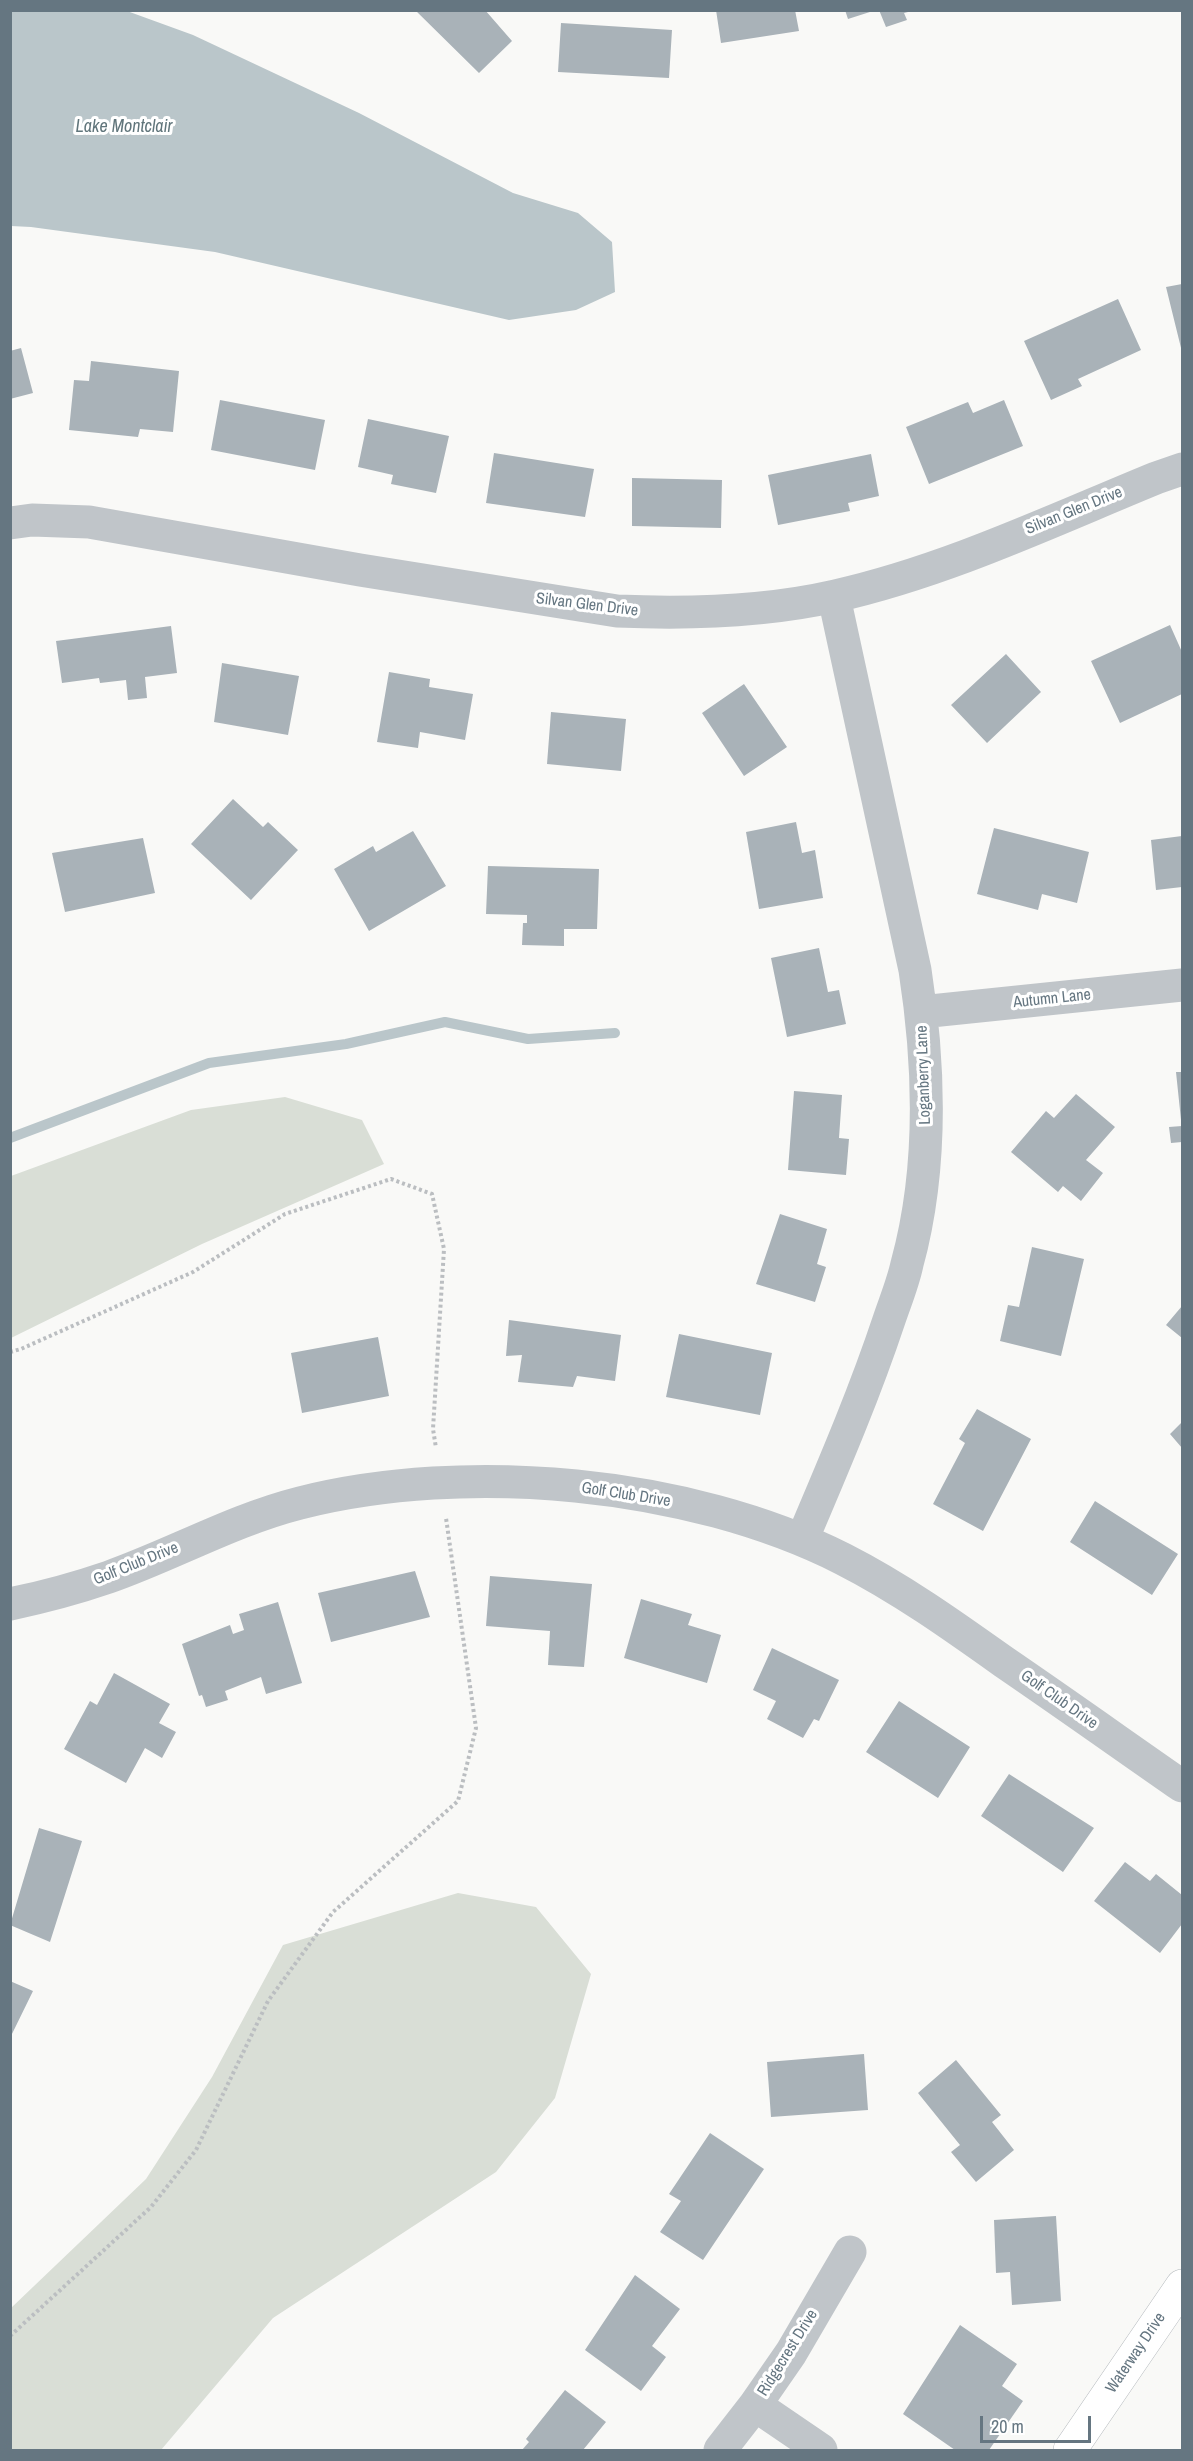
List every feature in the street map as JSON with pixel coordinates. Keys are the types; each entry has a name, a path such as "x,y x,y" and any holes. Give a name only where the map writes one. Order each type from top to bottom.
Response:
{"main road":[{"name":"Waterway Drive","path":"1070,2451 1182,2286"}],"street":[{"name":"Silvan Glen Drive","path":"10,524 32,520 89,522 360,570 617,611 759,608 834,597 935,568 1182,469"},
{"name":"Loganberry Lane","path":"802,1540 866,1389 908,1264 925,1156 927,1094 921,1012 912,958 834,597"},
{"name":"Autumn Lane","path":"921,1012 1182,985"},
{"name":"Golf Club Drive","path":"10,1604 36,1599 111,1576 226,1526 300,1503 391,1486 469,1481 578,1487 643,1494 737,1517 802,1540 842,1559 913,1598 1182,1786"},
{"name":"Ridgecrest Drive","path":"720,2451 791,2353 850,2252"},
{"path":"755,2405 821,2451"}],"path":[{"path":"10,1352 193,1272 285,1214 391,1179 432,1194 444,1249 433,1429 476,1728 459,1801 333,1912 268,2001 196,2150 151,2207 10,2336"}],"shaded area":[{"path":"285,1097 362,1120 384,1164 202,1244 11,1338 11,1176 191,1110"},
{"path":"458,1893 536,1907 591,1974 555,2098 496,2172 273,2318 161,2450 11,2450 11,2308 146,2179 212,2077 283,1945"}],"water":[{"name":"Lake Montclair","path":"11,10 127,11 193,35 359,113 513,193 578,213 612,242 615,292 576,310 509,320 215,252 11,226"}],"building":[{"path":"415,10 485,10 512,41 479,73"},
{"path":"716,10 795,10 799,31 721,43"},
{"path":"845,10 873,10 873,11 848,19"},
{"path":"879,10 912,11 904,13 907,20 886,27"},
{"path":"561,23 672,30 669,78 558,72"},
{"path":"1182,284 1182,352 1166,287"},
{"path":"1118,299 1141,350 1078,379 1082,386 1051,400 1024,341"},
{"path":"21,348 33,393 10,399 10,351"},
{"path":"91,361 179,371 173,432 140,429 138,437 69,430 74,380 89,381"},
{"path":"220,400 325,420 315,470 211,450"},
{"path":"1004,400 1023,446 929,484 906,427 968,402 973,413"},
{"path":"368,419 449,436 436,493 391,484 393,475 358,467"},
{"path":"494,453 594,469 585,517 486,503"},
{"path":"871,454 879,496 848,503 850,511 778,525 768,475"},
{"path":"632,478 722,480 721,528 632,526"},
{"path":"1170,625 1182,652 1182,694 1120,723 1091,661"},
{"path":"171,626 177,673 145,677 147,698 128,700 126,680 100,683 99,678 62,683 56,641"},
{"path":"1006,654 1041,692 987,743 951,705"},
{"path":"222,663 299,676 288,735 214,722"},
{"path":"389,672 430,679 429,687 473,694 465,740 420,732 418,748 377,742"},
{"path":"744,684 787,747 744,776 702,713"},
{"path":"551,712 626,719 621,771 547,764"},
{"path":"233,799 263,827 268,822 298,850 251,900 191,844"},
{"path":"796,822 802,853 815,850 823,898 759,909 746,832"},
{"path":"994,828 1089,852 1077,903 1042,894 1038,910 977,894"},
{"path":"413,831 446,886 369,931 334,869 373,846 376,852"},
{"path":"1182,836 1182,887 1156,890 1151,840"},
{"path":"143,838 155,893 65,912 52,853"},
{"path":"488,866 599,869 597,929 564,929 564,946 522,945 523,923 527,923 527,915 486,914"},
{"path":"819,948 828,992 839,990 846,1024 787,1037 771,958"},
{"path":"1176,1072 1182,1072 1182,1120 1181,1120"},
{"path":"794,1091 842,1095 839,1138 849,1139 846,1175 788,1170"},
{"path":"1076,1094 1115,1127 1086,1160 1103,1173 1081,1201 1063,1186 1058,1192 1011,1152 1046,1111 1054,1118"},
{"path":"1182,1126 1182,1142 1171,1143 1169,1127"},
{"path":"780,1214 827,1229 817,1264 826,1267 815,1302 756,1284"},
{"path":"1032,1247 1084,1259 1061,1356 1000,1341 1008,1305 1019,1307"},
{"path":"1182,1306 1182,1338 1166,1325"},
{"path":"509,1320 621,1335 615,1381 577,1376 573,1387 518,1382 522,1355 506,1356"},
{"path":"679,1334 772,1353 760,1415 666,1397"},
{"path":"378,1337 389,1396 302,1413 291,1353"},
{"path":"977,1409 1031,1439 983,1531 933,1504 965,1443 959,1439"},
{"path":"1182,1422 1182,1448 1170,1434"},
{"path":"1095,1501 1178,1554 1152,1595 1070,1542"},
{"path":"415,1571 430,1617 331,1642 318,1593"},
{"path":"490,1576 592,1584 584,1667 548,1665 550,1631 486,1626"},
{"path":"641,1599 692,1614 688,1625 721,1635 707,1683 624,1658"},
{"path":"278,1602 302,1683 266,1694 261,1677 225,1691 228,1700 206,1707 202,1695 199,1696 182,1644 230,1625 233,1634 244,1630 239,1614"},
{"path":"772,1648 839,1680 819,1721 814,1719 803,1738 767,1719 776,1701 753,1690"},
{"path":"114,1673 170,1704 159,1723 176,1732 162,1758 145,1748 126,1783 64,1749 90,1701 97,1705"},
{"path":"899,1701 970,1747 938,1798 866,1752"},
{"path":"1009,1774 1094,1828 1063,1872 981,1816"},
{"path":"39,1828 82,1841 50,1942 10,1925"},
{"path":"1125,1862 1150,1881 1156,1874 1182,1895 1182,1924 1160,1953 1094,1901"},
{"path":"10,1981 33,1991 10,2038"},
{"path":"864,2054 868,2110 771,2117 767,2062"},
{"path":"956,2060 1001,2115 992,2122 1014,2150 976,2182 951,2152 960,2145 918,2093"},
{"path":"710,2133 764,2169 703,2260 660,2232 681,2201 669,2194"},
{"path":"1056,2216 1061,2301 1012,2305 1010,2272 996,2273 994,2220"},
{"path":"635,2275 680,2309 652,2346 666,2357 641,2391 585,2350"},
{"path":"960,2325 1017,2364 1002,2386 1023,2401 989,2450 955,2450 903,2414"},
{"path":"565,2390 606,2422 583,2450 522,2450 529,2442 526,2439"}],"waterway":[{"path":"10,1138 209,1063 346,1044 445,1022 528,1039 615,1033"}]}
